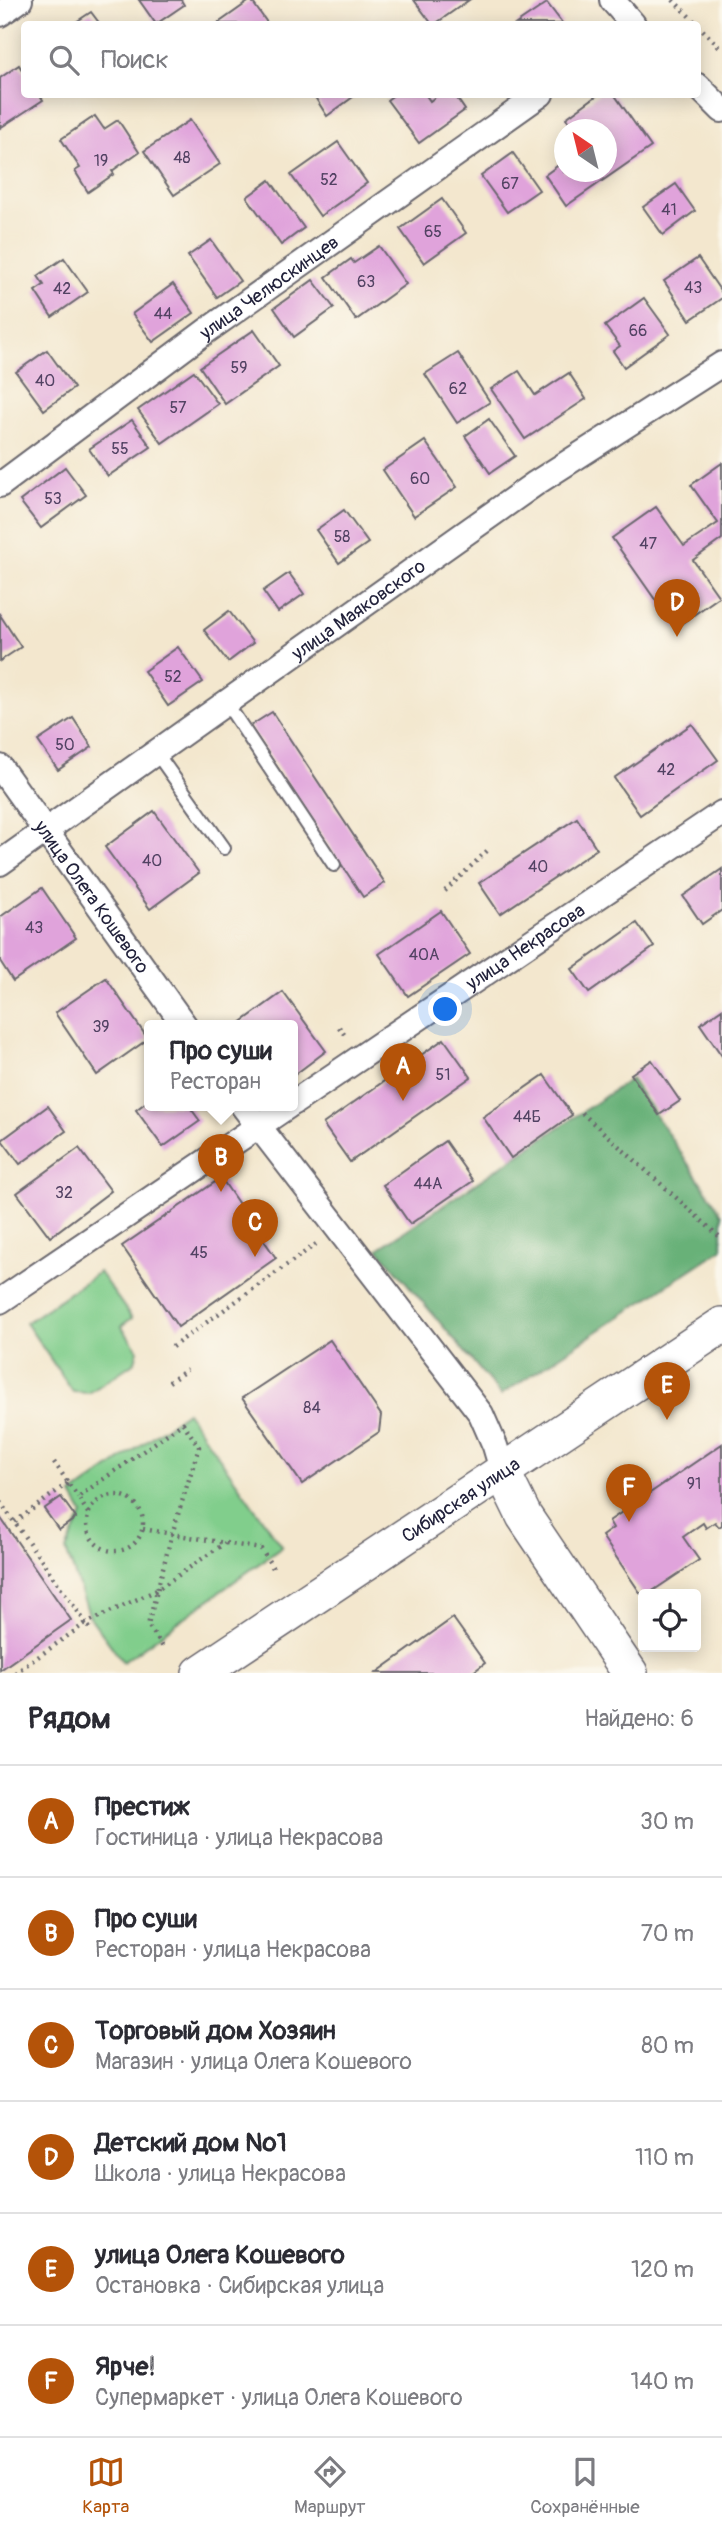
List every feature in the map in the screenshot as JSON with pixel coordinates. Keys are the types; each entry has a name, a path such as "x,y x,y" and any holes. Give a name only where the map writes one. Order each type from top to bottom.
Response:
{"main road":[{"name":"Сибирская улица","path":"200,1673 722,1325"},
{"path":"503,1473 524,1516 631,1673"}],"street":[{"path":"0,14 20,0"},
{"path":"612,0 630,21"},
{"path":"701,89 722,110"},
{"name":"улица Челюскинцев","path":"0,485 205,332 535,98"},
{"name":"улица Маяковского","path":"0,863 536,483 722,364"},
{"name":"улица Олега Кошевого","path":"0,767 181,1020"},
{"name":"улица Некрасова","path":"298,1100 722,813"},
{"path":"247,1111 481,1414 503,1473"},
{"path":"0,1301 280,1111"}],"lane":[{"path":"225,701 334,864"},
{"path":"155,751 224,848"}],"path":[{"path":"673,0 693,21"},
{"path":"701,29 722,50"},
{"path":"445,891 488,850"},
{"path":"582,1114 722,1240"},
{"path":"172,1347 299,1256"},
{"path":"169,1382 187,1370"},
{"path":"78,1497 183,1423 199,1447 148,1625 163,1647"},
{"path":"54,1462 88,1513 88,1532 92,1540 107,1550 125,1550 133,1545 143,1529 141,1510 127,1497 108,1495 100,1499 88,1513"},
{"path":"15,1522 68,1483"},
{"path":"0,1502 92,1631"},
{"path":"143,1529 261,1549 273,1568"},
{"path":"15,1673 86,1623 157,1590 225,1543"}],"green space":[{"path":"631,1079 722,1214 722,1249 501,1395 378,1249"},
{"path":"99,1272 132,1318 121,1326 138,1350 135,1362 89,1393 73,1392 26,1323"},
{"path":"187,1412 282,1547 123,1662 90,1617 66,1550 83,1514 72,1495"}],"building":[{"path":"139,0 181,0 184,5 160,21 154,21"},
{"path":"251,0 266,21 221,21"},
{"path":"414,0 469,0 439,21 430,21"},
{"path":"547,3 561,21 520,21"},
{"path":"91,12 98,21 78,21"},
{"path":"19,65 21,98 43,100 0,128 0,78"},
{"path":"316,98 352,98 327,116"},
{"path":"428,98 430,101 434,98 457,98 465,110 419,143 387,100"},
{"path":"594,98 617,98 651,147 617,171 617,119 567,119"},
{"path":"95,116 104,129 118,120 139,152 88,192 75,171 80,168 61,139"},
{"path":"190,120 220,164 174,195 144,151"},
{"path":"338,142 367,183 320,216 291,175"},
{"path":"513,153 539,190 507,212 481,176"},
{"path":"554,168 554,182 601,182 566,206 545,175"},
{"path":"270,180 304,228 281,245 247,197"},
{"path":"676,184 695,211 663,235 643,207"},
{"path":"442,199 466,233 424,263 400,229"},
{"path":"211,240 240,281 217,297 188,256"},
{"path":"379,246 406,284 356,320 326,277 351,259 354,263"},
{"path":"64,258 88,292 52,317 35,291 44,285 38,276"},
{"path":"698,258 722,293 722,298 690,320 664,281"},
{"path":"313,280 334,308 294,337 274,308"},
{"path":"173,284 194,313 153,342 132,314"},
{"path":"644,298 670,334 624,367 613,351 620,346 605,326"},
{"path":"254,330 279,366 225,404 200,367"},
{"path":"47,350 74,388 44,410 16,372"},
{"path":"458,353 490,402 457,423 425,374"},
{"path":"194,371 218,404 162,443 138,410"},
{"path":"519,371 535,395 569,373 586,399 525,439 491,389"},
{"path":"489,419 515,456 490,473 465,436"},
{"path":"132,420 151,447 108,476 89,449"},
{"path":"425,441 457,487 414,516 383,470"},
{"path":"722,463 722,539 693,560 719,597 675,628 612,538 656,507 684,546 718,523 691,485"},
{"path":"65,467 86,495 41,528 20,501"},
{"path":"344,510 368,543 339,563 316,530"},
{"path":"289,573 304,594 278,612 263,591"},
{"path":"229,611 253,643 228,662 204,630"},
{"path":"0,615 21,647 0,661"},
{"path":"178,647 203,682 168,706 144,671"},
{"path":"272,712 385,883 363,897 250,726"},
{"path":"73,718 92,747 58,770 38,741"},
{"path":"692,724 718,760 640,815 614,778"},
{"path":"154,811 199,873 150,909 105,847"},
{"path":"577,818 597,849 500,914 479,883"},
{"path":"722,869 722,910 702,924 683,896"},
{"path":"42,888 76,938 13,981 0,961 0,917"},
{"path":"441,911 470,954 408,996 379,954"},
{"path":"637,923 654,947 589,993 572,969"},
{"path":"106,978 144,1033 144,1042 97,1075 55,1013"},
{"path":"283,992 326,1051 298,1072 298,1020 244,1020"},
{"path":"722,1009 722,1056 700,1024"},
{"path":"444,1039 471,1077 350,1162 323,1124"},
{"path":"652,1060 680,1101 659,1115 631,1074"},
{"path":"544,1075 572,1115 511,1158 483,1117"},
{"path":"144,1104 144,1111 193,1111 200,1121 163,1147 136,1110"},
{"path":"48,1106 66,1131 20,1164 2,1140"},
{"path":"445,1141 473,1181 410,1224 383,1185"},
{"path":"79,1148 111,1191 50,1237 17,1193"},
{"path":"221,1178 276,1258 178,1327 122,1246"},
{"path":"330,1340 381,1415 379,1432 302,1484 242,1398"},
{"path":"722,1444 722,1525 719,1527 715,1522 706,1528 703,1523 683,1537 699,1560 656,1589 638,1590 602,1536 613,1528 609,1521"},
{"path":"61,1497 76,1518 59,1530 44,1509"},
{"path":"0,1517 71,1620 0,1670"},
{"path":"453,1618 485,1663 472,1673 376,1673"}],"place":[{"name":"Детский дом №1","path":"677,637"},
{"name":"Престиж","path":"403,1101"},
{"name":"Про суши","path":"221,1192"},
{"name":"Торговый дом Хозяин","path":"255,1257"},
{"name":"улица Олега Кошевого","path":"667,1420"},
{"name":"Ярче!","path":"629,1522"}]}
